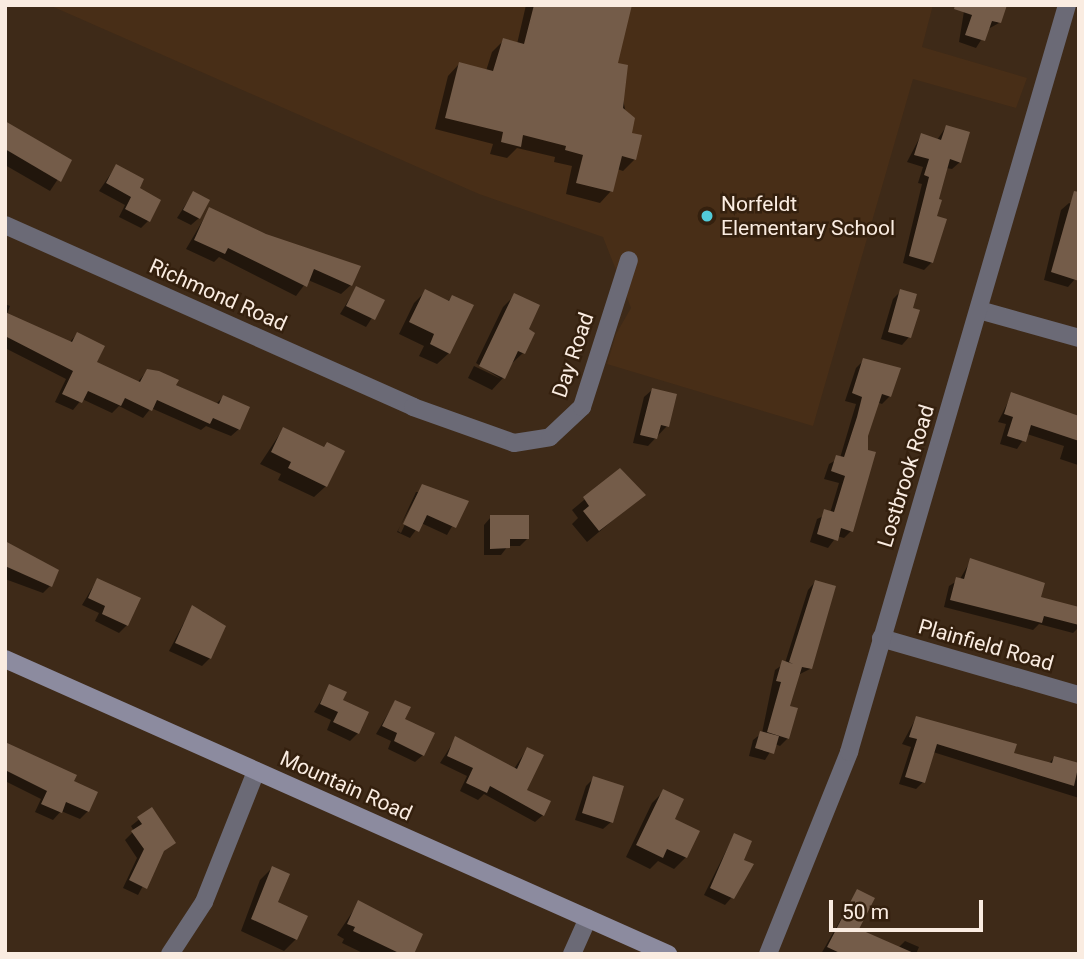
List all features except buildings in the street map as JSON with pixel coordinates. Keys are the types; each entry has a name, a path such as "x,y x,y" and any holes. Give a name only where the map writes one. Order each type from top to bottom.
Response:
{"main road":[{"name":"Mountain Road","path":"5,659 668,954"}],"street":[{"name":"Lostbrook Road","path":"768,954 849,752 1067,5"},
{"name":"Richmond Road","path":"5,225 413,407"},
{"name":"Day Road","path":"413,407 498,440 527,443 562,430 589,393 629,260"},
{"path":"979,310 1079,338"},
{"name":"Plainfield Road","path":"881,638 1079,695"},
{"path":"170,954 204,902 256,771"},
{"path":"572,954 588,918"}],"shaded area":[{"name":"Norfeldt Elementary School","path":"49,5 933,5 922,47 1027,78 1016,108 913,79 813,426 607,364 616,334 631,308 603,237 479,194"}],"place":[{"name":"Norfeldt Elementary School","path":"707,216"}]}
